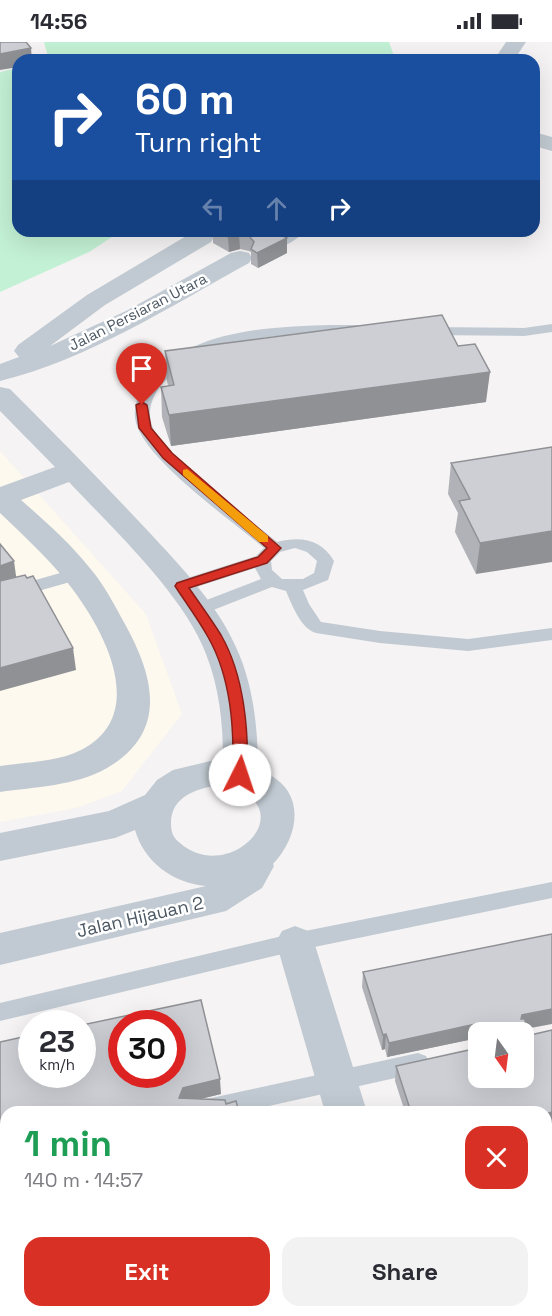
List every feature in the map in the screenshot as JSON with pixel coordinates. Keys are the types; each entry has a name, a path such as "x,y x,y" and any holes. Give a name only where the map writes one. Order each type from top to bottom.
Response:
{"street":[{"name":"Jalan Persiaran Utara","path":"0,368 46,338 96,300 202,237"},
{"path":"268,243 280,237"},
{"name":"Jalan Persiaran Utara","path":"0,373 65,350 125,321 240,258"},
{"path":"0,395 75,470 189,598 216,638 232,683 242,739 240,775"},
{"path":"0,779 93,759 119,740 135,716 131,668 120,642 78,574 0,497 75,470"},
{"path":"0,847 115,824 155,806 166,792 181,781 200,774 220,772 240,775 263,789 278,809 279,824 274,840 263,854 246,865 225,871 202,871 182,865 165,854 155,839 152,823 155,806"},
{"name":"Jalan Hijauan 2","path":"0,948 213,900 249,878 263,854"},
{"path":"295,942 340,1096"}],"lane":[{"path":"413,330 524,332 552,328"},
{"path":"274,548 168,456 145,428 142,405 148,390 178,361 228,339 325,330 369,329"},
{"path":"295,543 306,545 322,555 326,561 322,576 304,586 272,581 189,598 262,560 274,548 295,543"},
{"path":"262,560 262,568 272,581"},
{"path":"0,596 78,574"},
{"path":"293,586 301,606 316,627 380,638 468,645 552,634"},
{"path":"0,1012 295,942 552,890"},
{"path":"248,1106 340,1096 434,1059"}],"shaded area":[{"path":"0,451 146,614 182,714 122,791 76,808 0,822"}],"green space":[{"path":"44,42 389,42 393,54 47,54"},
{"path":"12,69 12,237 112,237 89,252 0,292 0,72"}],"building":[{"path":"0,42 26,42 31,48 0,54"},
{"path":"250,237 287,238 257,253 251,249 254,242"},
{"path":"442,315 458,346 475,344 490,372 169,415 161,387 174,385 165,351"},
{"path":"552,447 552,531 480,543 459,501 470,499 451,463"},
{"path":"0,544 14,561 0,566"},
{"path":"25,575 27,578 33,576 73,648 0,668 0,581"},
{"path":"552,934 552,1009 522,1015 521,1019 525,1019 525,1022 468,1022 468,1026 389,1043 386,1034 383,1035 363,972"},
{"path":"201,1000 220,1079 186,1087 186,1010 153,1010"},
{"path":"108,1020 108,1088 183,1088 179,1098 225,1100 226,1104 236,1101 237,1106 0,1106 0,1042 18,1038 18,1088 96,1088 96,1022"},
{"path":"552,1030 552,1106 409,1106 396,1066 468,1050 468,1088 534,1088 534,1034"}],"slow traffic":[{"path":"187,473 264,539"}],"route":[{"path":"142,405 145,428 168,456 274,548 262,560 182,586 216,638 232,683 242,739 240,775"}]}
